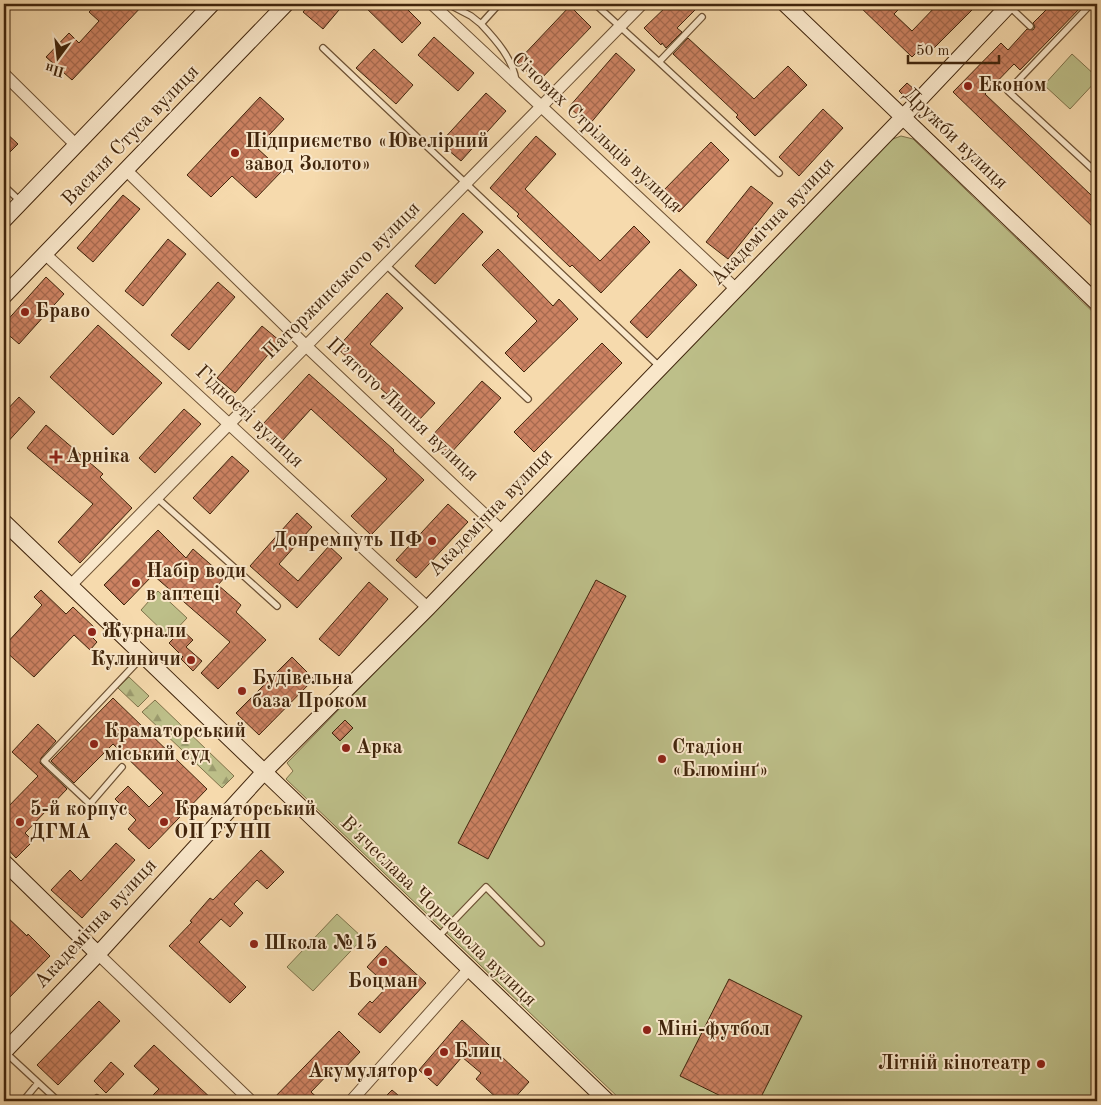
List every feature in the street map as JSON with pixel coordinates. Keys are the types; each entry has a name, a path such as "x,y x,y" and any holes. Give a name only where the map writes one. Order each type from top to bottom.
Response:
{"street":[{"name":"Василя Стуса вулиця","path":"4,220 212,4"},
{"name":"Василя Стуса вулиця","path":"4,296 286,4"},
{"name":"Січових Стрільців вулиця","path":"432,4 736,289"},
{"name":"Паторжинського вулиця","path":"70,586 642,4"},
{"name":"Академічна вулиця","path":"6,1047 98,954 264,772 428,608 903,117 1009,4"},
{"name":"Дружби вулиця","path":"791,6 903,117 1097,303"},
{"path":"4,74 76,144"},
{"name":"П’ятого Липня вулиця","path":"126,170 305,345 502,531"},
{"name":"Гідності вулиця","path":"45,254 428,608"},
{"name":"В'ячеслава Чорновола вулиця","path":"4,522 607,1101"},
{"path":"4,862 251,1101"},
{"path":"351,1101 469,969"}],"lane":[{"path":"448,4 471,16 495,39 515,69 517,85"},
{"path":"481,24 499,4"},
{"path":"595,4 779,173"},
{"path":"1009,4 1030,26"},
{"path":"1091,4 1008,91 1097,173"},
{"path":"659,62 702,16"},
{"path":"324,48 661,367"},
{"path":"4,186 21,202"},
{"path":"385,264 528,399"},
{"path":"156,497 277,606"},
{"path":"122,767 90,804 44,761 143,656"},
{"path":"436,938 486,887 541,943"},
{"path":"6,1047 38,1083 58,1101"},
{"path":"23,1101 38,1083"},
{"path":"95,1101 97,1098 101,1101"}],"green space":[{"path":"1072,54 1097,77 1097,80 1070,109 1044,85"},
{"path":"901,136 913,139 1097,316 1097,1101 622,1101 286,779 293,771 287,763 890,140"},
{"path":"158,591 187,618 169,637 141,610"},
{"path":"129,677 149,696 138,707 118,688"},
{"path":"155,700 234,776 222,788 142,712"},
{"path":"337,914 363,938 313,991 287,967"}],"building":[{"path":"97,4 144,4 72,80 46,57 69,33 79,43 99,21 89,12"},
{"path":"310,4 344,4 323,29 303,12"},
{"path":"362,4 402,4 421,23 402,43"},
{"path":"669,4 701,4 677,28 682,32 666,48 644,28"},
{"path":"857,4 892,4 898,10 894,14 912,31 938,4 978,4 931,51 925,44 912,57"},
{"path":"1052,4 1084,4 1020,70 1014,64 985,94 1091,195 1097,189 1097,231 953,92 1001,43 1008,50 1027,29 1033,30 1035,27 1033,23"},
{"path":"570,6 591,27 538,82 517,62"},
{"path":"434,37 474,73 458,91 418,55"},
{"path":"688,38 754,99 788,66 807,85 755,136 736,117 738,115 673,54"},
{"path":"374,49 413,85 396,104 356,68"},
{"path":"616,53 635,70 589,125 569,107"},
{"path":"907,83 915,90 907,99 899,91"},
{"path":"486,93 506,111 461,161 440,143"},
{"name":"Підприємство «Ювелірний завод Золото»","path":"260,97 284,119 257,148 282,171 256,198 232,176 211,197 187,175"},
{"path":"823,109 843,128 799,176 779,157"},
{"path":"4,131 18,144 4,158"},
{"path":"536,136 556,154 525,189 600,261 634,226 650,242 601,293 572,265 570,267 517,216 519,214 490,188"},
{"path":"711,142 729,160 679,212 660,194"},
{"path":"751,186 773,203 728,259 706,242"},
{"path":"123,195 140,209 93,262 77,248"},
{"path":"463,213 483,232 435,284 415,266"},
{"path":"168,239 186,254 143,306 125,291"},
{"path":"498,249 553,306 559,299 578,319 524,372 505,353 537,321 482,265"},
{"path":"680,269 697,285 647,338 630,322"},
{"path":"46,277 64,294 19,344 4,331 4,324"},
{"path":"218,282 235,297 189,350 171,335"},
{"path":"387,293 403,308 370,344 435,403 417,422 337,348"},
{"path":"98,325 162,383 113,435 50,377"},
{"path":"262,326 280,341 235,393 217,378"},
{"path":"602,343 622,363 534,452 514,432"},
{"path":"309,374 394,450 424,480 371,535 351,516 387,479 311,409 282,441 263,424"},
{"path":"482,381 501,398 449,455 430,438"},
{"path":"19,397 35,412 4,446 4,413"},
{"path":"184,409 201,424 155,473 139,458"},
{"path":"46,425 103,474 100,477 132,508 80,563 58,542 93,504 27,448"},
{"path":"232,456 249,471 210,514 193,498"},
{"name":"Донремпуть ПФ","path":"448,504 468,522 416,578 396,560"},
{"path":"297,513 312,527 279,564 298,581 329,546 342,558 297,608 250,566"},
{"path":"158,530 186,558 193,549 225,577 218,585 241,605 236,612 266,640 218,689 201,673 230,642 153,575 124,605 104,585"},
{"path":"596,580 626,596 488,859 458,843"},
{"path":"369,582 388,599 339,656 319,639"},
{"path":"41,590 66,614 73,607 97,630 91,636 97,642 90,650 74,635 34,677 4,650 4,646 42,605 34,597"},
{"path":"182,630 193,640 186,647 202,661 193,671 181,659 183,657 169,643"},
{"path":"292,657 314,679 259,735 236,713"},
{"path":"113,698 207,789 149,849 128,829 136,820 115,799 128,786 149,807 163,793 113,744 74,783 51,761"},
{"path":"345,720 353,728 340,741 332,733"},
{"name":"5-й корпус ДГМА","path":"38,724 56,741 41,758 40,763 67,789 25,833 33,841 16,858 4,845 4,811 38,776 12,752"},
{"path":"116,843 135,860 82,918 51,890 70,870 81,881"},
{"path":"261,850 284,872 267,889 257,880 234,904 243,913 230,927 221,919 199,942 246,987 230,1003 169,946 192,922 190,921 210,898 213,900"},
{"path":"4,914 50,956 4,1003"},
{"path":"386,946 426,983 380,1033 358,1014 370,1001 372,1003 388,986 367,967"},
{"path":"729,979 802,1016 759,1101 731,1101 680,1076"},
{"path":"99,1001 120,1021 58,1085 37,1065"},
{"path":"462,1020 529,1082 512,1101 500,1101 476,1079 481,1073 462,1057 437,1086 419,1070"},
{"path":"339,1031 360,1052 340,1073 335,1067 311,1092 321,1101 271,1101"},
{"path":"154,1045 214,1101 147,1101 159,1089 134,1066"},
{"path":"111,1062 124,1074 106,1093 94,1081"},
{"path":"392,1090 405,1101 381,1101"}],"place":[{"name":"Економ","path":"968,86"},
{"name":"Підприємство «Ювелірний завод Золото»","path":"235,153"},
{"name":"Браво","path":"25,312"},
{"name":"Арніка","path":"56,457"},
{"name":"Донремпуть ПФ","path":"432,541"},
{"name":"Набір води в аптеці","path":"136,583"},
{"name":"Журнали","path":"92,632"},
{"name":"Кулиничи","path":"191,660"},
{"name":"Будівельна база Проком","path":"242,691"},
{"name":"Краматорський міський суд","path":"94,744"},
{"name":"Арка","path":"346,748"},
{"name":"Стадіон «Блюмінґ»","path":"662,759"},
{"name":"5-й корпус ДГМА","path":"20,822"},
{"name":"Краматорський ОП ГУНП","path":"164,822"},
{"name":"Школа №15","path":"254,944"},
{"name":"Боцман","path":"383,962"},
{"name":"Міні-футбол","path":"647,1030"},
{"name":"Блиц","path":"444,1052"},
{"name":"Літній кінотеатр","path":"1041,1064"},
{"name":"Акумулятор","path":"428,1072"}]}
